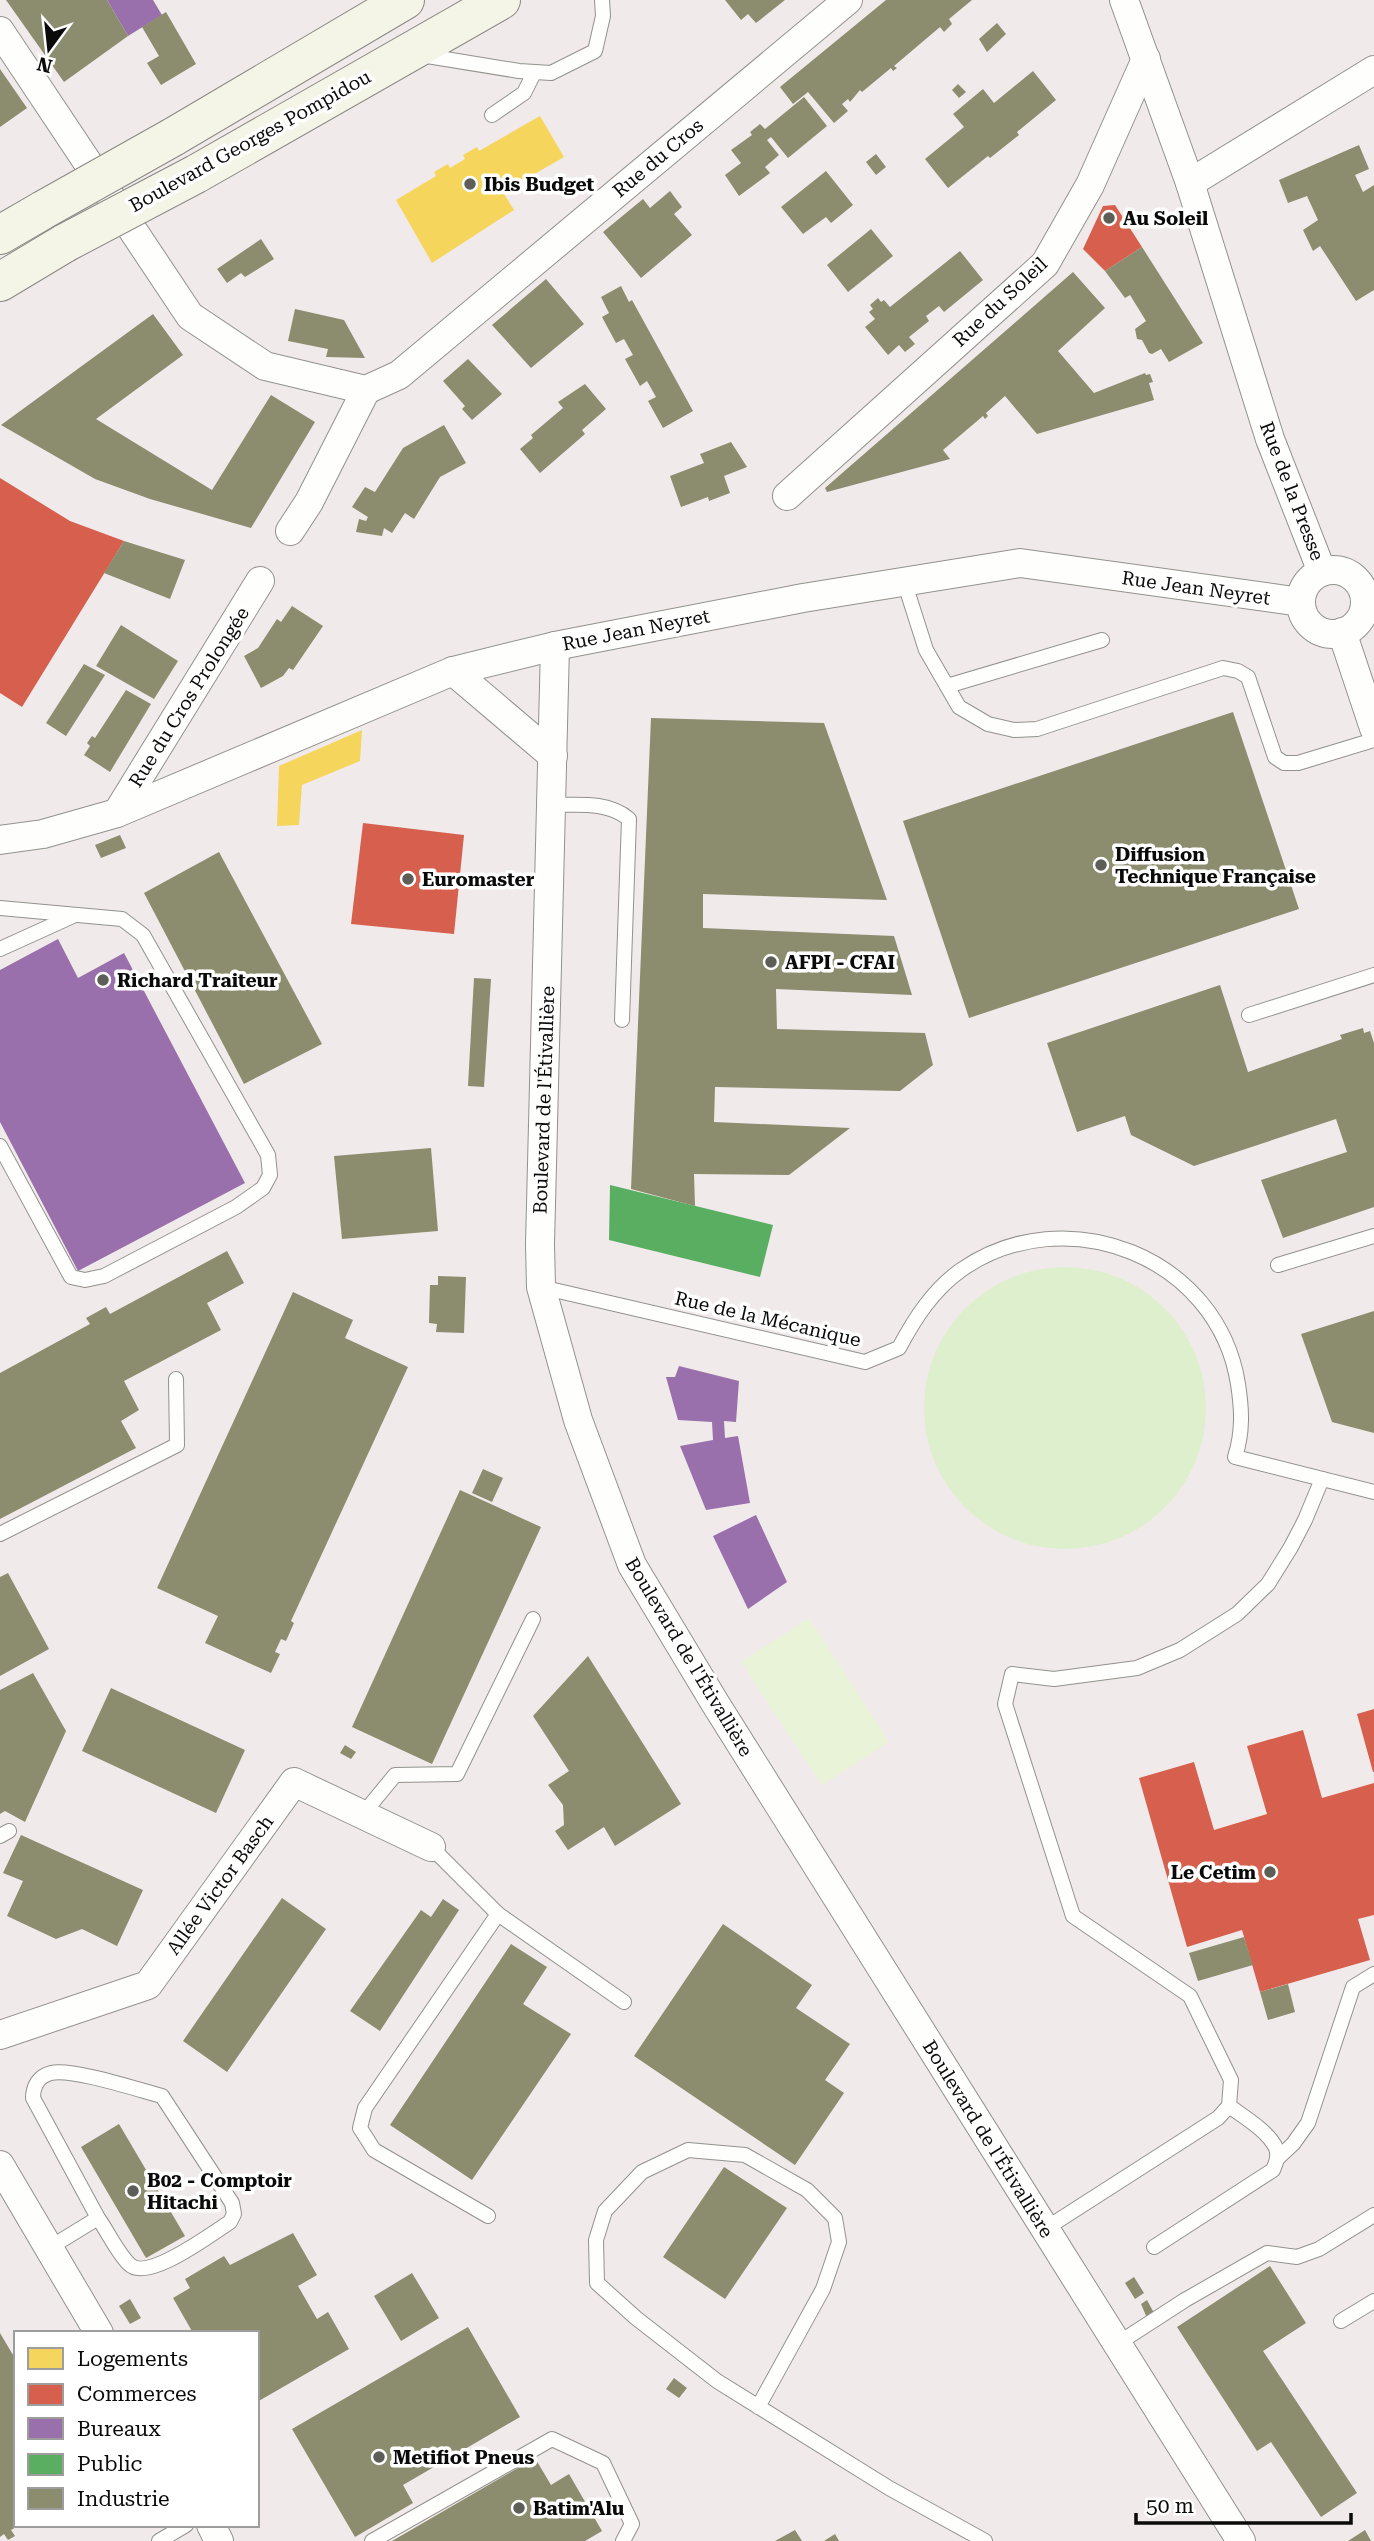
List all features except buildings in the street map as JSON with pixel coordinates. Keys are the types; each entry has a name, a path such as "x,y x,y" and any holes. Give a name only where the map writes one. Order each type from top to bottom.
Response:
{"main road":[{"name":"Boulevard Georges Pompidou","path":"0,235 405,0"},
{"name":"Boulevard Georges Pompidou","path":"0,282 65,243 196,174 501,0"}],"street":[{"name":"Rue du Cros","path":"366,390 399,375 848,0"},
{"path":"1125,0 1190,183 1374,69"},
{"path":"0,31 190,316 265,366 366,390 309,502 290,531"},
{"name":"Rue du Soleil","path":"787,496 1045,264 1090,185 1146,60"},
{"name":"Rue de la Presse","path":"1190,183 1283,477 1322,572"},
{"name":"Rue Jean Neyret","path":"0,840 43,834 117,813 453,671 555,646 803,598 1020,562 1301,602"},
{"path":"1332,570 1352,577 1364,594 1362,616 1356,625 1342,632 1326,634 1316,630 1303,614 1301,602 1306,584 1322,572 1332,570"},
{"name":"Rue du Cros Prolongée","path":"117,813 260,581"},
{"path":"1342,632 1374,728"},
{"name":"Boulevard de l'Étivallière","path":"555,646 541,1287 578,1420 632,1565 715,1703 1241,2541"},
{"path":"453,671 553,756"},
{"name":"Allée Victor Basch","path":"0,2035 148,1985 294,1782 431,1847"},
{"path":"0,2165 98,2331"}],"lane":[{"path":"409,52 458,62 551,74 595,51 603,16 603,0"},
{"path":"492,115 524,93 534,73"},
{"path":"904,582 926,650 959,707 988,724 1014,730 1037,729 1223,668 1238,671 1248,677 1275,757 1284,763 1298,763 1374,740"},
{"path":"947,686 1102,640"},
{"path":"552,805 590,805 620,811 629,819 622,1020"},
{"path":"0,908 122,919 143,936 268,1155 270,1175 263,1188 236,1207 104,1276 85,1280 71,1277 0,1146"},
{"path":"0,949 78,915"},
{"path":"1249,1015 1374,975"},
{"path":"1278,1265 1374,1236"},
{"name":"Rue de la Mécanique","path":"541,1287 865,1362 899,1348 912,1323 933,1295 961,1270 991,1253 1029,1241 1066,1237 1102,1241 1136,1253 1164,1269 1189,1289 1209,1312 1227,1343 1236,1368 1242,1406 1242,1427 1235,1457 1374,1492"},
{"path":"0,1534 177,1445 176,1378"},
{"path":"1045,2229 1218,2118 1229,2106 1231,2080 1190,1996 1073,1916 1005,1704 1012,1674 1054,1679 1137,1668 1180,1650 1237,1614 1268,1584 1305,1520 1322,1479"},
{"path":"363,1814 395,1775 457,1774 533,1619"},
{"path":"431,1847 498,1914 624,2002"},
{"path":"488,2216 374,2150 360,2128 365,2108 498,1914"},
{"path":"1154,2247 1273,2170 1278,2158 1293,2144 1308,2123 1353,1987 1374,1974"},
{"path":"52,2073 68,2073 162,2096 232,2203 234,2214 230,2222 159,2265 142,2270 130,2266 98,2218 33,2098 33,2090 38,2080 52,2073"},
{"path":"1229,2106 1262,2132 1275,2148 1278,2158"},
{"path":"758,2407 823,2289 839,2242 835,2218 807,2190 745,2155 688,2150 642,2172 605,2211 596,2240 597,2283 636,2318 717,2381 758,2407 889,2488 985,2541"},
{"path":"1117,2344 1185,2300 1268,2253 1297,2257 1319,2249 1374,2215"},
{"path":"49,2248 98,2218"},
{"path":"1341,2321 1374,2301"},
{"path":"372,2541 552,2439 603,2463 632,2524 623,2541"},
{"path":"159,2541 183,2527"}],"shaded area":[{"path":"0,0 1374,0 1374,2541 0,2541"}],"green space":[{"path":"1065,1267 1093,1270 1119,1278 1143,1291 1165,1308 1182,1330 1195,1354 1203,1380 1206,1408 1203,1436 1195,1462 1182,1486 1165,1508 1143,1525 1119,1538 1093,1546 1065,1549 1037,1546 1011,1538 987,1525 965,1508 948,1486 935,1462 927,1436 924,1408 927,1380 935,1354 948,1330 965,1308 987,1291 1011,1278 1037,1270"},
{"path":"809,1618 889,1742 822,1785 741,1662"}],"place":[{"name":"Ibis Budget","path":"470,184"},
{"name":"Au Soleil","path":"1109,218"},
{"name":"Diffusion Technique Française","path":"1101,865"},
{"name":"Euromaster","path":"408,879"},
{"name":"AFPI - CFAI","path":"771,962"},
{"name":"Richard Traiteur","path":"103,980"},
{"name":"Le Cetim","path":"1270,1872"},
{"name":"B02 - Comptoir Hitachi","path":"133,2191"},
{"name":"Metifiot Pneus","path":"379,2457"},
{"name":"Batim'Alu","path":"519,2508"}]}
